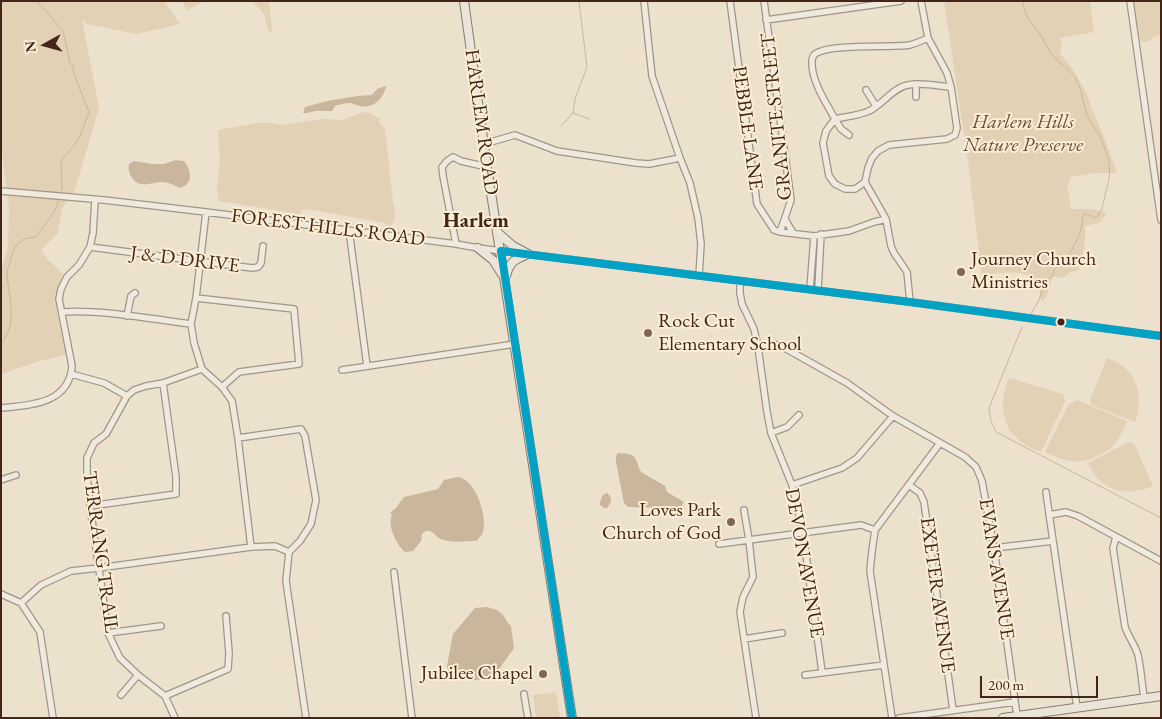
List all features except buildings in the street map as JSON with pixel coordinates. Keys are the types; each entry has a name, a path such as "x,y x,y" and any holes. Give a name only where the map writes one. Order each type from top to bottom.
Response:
{"main road":[{"name":"HARLEM ROAD","path":"464,1 487,167 572,718"},
{"path":"497,232 513,246 528,254"},
{"path":"478,248 496,264 505,280"},
{"path":"505,280 510,264 514,260 528,254"},
{"path":"1003,718 1161,696"}],"street":[{"path":"644,1 652,76 690,184 698,218 701,244 699,276"},
{"name":"PEBBLE LANE","path":"730,1 757,204 774,230 780,232"},
{"name":"GRANITE STREET","path":"764,1 791,200 780,232"},
{"path":"766,20 901,1"},
{"path":"910,302 907,272 894,254 886,219 865,182 872,158 878,150 889,146 947,139 955,135 957,128 951,88 947,73 928,38 921,1"},
{"path":"1130,1 1161,219"},
{"path":"849,135 841,129 814,78 813,56 830,49 868,45 909,45 928,38"},
{"path":"865,182 855,189 844,189 835,184 829,176 823,143 826,131 835,119 869,112 906,85 916,84 951,88"},
{"path":"916,84 916,97"},
{"path":"866,90 876,106"},
{"path":"484,144 515,135 557,151 574,154 650,164 680,158"},
{"path":"456,244 442,167 453,157 461,161 487,167"},
{"name":"FOREST HILLS ROAD","path":"1,191 206,212 1161,336"},
{"path":"1,408 27,405 51,398 57,395 68,382 72,366 59,299 67,277 79,265 90,247 95,200"},
{"path":"206,212 196,298 191,324 194,343 202,368 222,387 232,401 251,547"},
{"path":"785,219 793,233"},
{"path":"780,232 814,236 849,231 886,219"},
{"path":"349,230 367,366"},
{"path":"818,290 821,234"},
{"path":"810,289 814,236"},
{"name":"J & D DRIVE","path":"90,247 252,268 258,267 261,263 263,246"},
{"name":"DEVON AVENUE","path":"740,281 742,304 754,329 758,346 771,434 792,485 802,533 822,672"},
{"path":"127,316 131,296 136,292"},
{"path":"196,298 294,309 299,364 239,372 222,387"},
{"path":"62,312 76,311 191,324"},
{"path":"342,370 515,344"},
{"name":"EVANS AVENUE","path":"758,346 774,344 783,347 847,383 893,416 965,457 976,467 982,481 994,548 1017,716"},
{"path":"71,374 104,383 127,396 134,390 163,383 202,368"},
{"path":"90,506 176,494 176,477 163,383"},
{"name":"TERRANG TRAIL","path":"127,396 106,434 94,443 88,458 87,474 98,568 108,633 120,658 164,696 176,718"},
{"path":"771,434 787,427 799,415"},
{"path":"792,485 842,468 857,458 893,416"},
{"path":"238,438 301,430 305,436 316,500 311,524 300,541 289,552 286,581 306,718"},
{"path":"892,718 870,571 875,530 940,443"},
{"path":"1,480 16,475"},
{"name":"EXETER AVENUE","path":"909,485 920,493 924,502 953,710"},
{"path":"1046,492 1077,708"},
{"path":"744,510 753,577 743,597 740,612 756,718"},
{"path":"1049,515 1066,512 1078,516 1161,561"},
{"path":"719,544 861,526 875,530"},
{"path":"1116,537 1113,548 1125,626 1138,657 1144,698"},
{"path":"994,548 1053,541"},
{"path":"21,603 41,585 71,570 251,547 275,546 289,552"},
{"path":"394,572 412,718"},
{"path":"1,594 21,603 40,632 52,718"},
{"path":"164,696 228,669 229,653 226,616"},
{"path":"108,633 161,626"},
{"path":"744,639 782,633"},
{"path":"805,675 884,665"},
{"path":"121,695 138,675"},
{"path":"524,694 528,718"},
{"path":"899,718 1015,702"}],"green space":[{"path":"1,1 164,1 180,24 136,34 87,24 82,20 99,108 74,193 62,208 58,233 41,250 48,260 64,275 57,289 55,304 66,355 40,361 1,374 1,270 8,247 9,208 1,145"},
{"path":"182,1 204,1 188,10"},
{"path":"252,1 269,1 271,33 264,14"},
{"name":"Harlem Hills Nature Preserve","path":"944,1 1090,1 1094,32 1060,38 1062,41 1060,53 1074,71 1087,94 1117,173 1095,173 1071,177 1067,186 1071,209 1091,209 1107,213 1099,223 1085,226 1085,243 1079,270 1071,272 1063,278 1053,276 1047,295 1042,302 1036,282 1026,274 1003,273 982,276 968,161"},
{"path":"1132,1 1161,1 1161,34 1153,37 1148,42 1140,41"},
{"path":"367,112 380,119 379,122 385,129 395,212 395,218 389,227 385,223 307,209 299,214 219,201 217,189 220,160 218,130 257,123 281,125 322,119 342,120"},
{"path":"1107,358 1125,368 1136,383 1139,402 1135,422 1092,405 1090,400"},
{"path":"1009,378 1063,394 1065,401 1041,452 1020,440 1011,432 1007,425 1003,402"},
{"path":"1077,400 1127,421 1114,445 1101,454 1077,462 1058,458 1045,452 1069,404"},
{"path":"1129,442 1134,444 1153,486 1133,491 1115,489 1099,480 1088,463"},
{"path":"556,692 560,718 536,718 533,695"}],"shaded area":[{"path":"386,86 378,102 370,106 347,103 336,105 332,111 303,113 305,107 327,101 372,95 377,89"},
{"path":"176,160 184,161 190,172 188,183 181,188 165,182 139,184 129,172 129,164 134,161 164,164"},
{"path":"618,453 632,455 641,472 665,486 667,492 684,502 680,508 628,507 624,503 616,462"},
{"path":"458,477 464,479 470,485 479,501 484,519 482,535 477,541 451,541 440,539 431,531 428,531 422,534 421,541 413,551 405,552 393,534 392,514 390,513 404,497 438,489 444,480"},
{"path":"607,493 610,496 611,502 607,508 604,508 600,505 600,501"},
{"path":"487,607 497,610 511,626 514,648 490,679 474,680 451,673 447,666 453,634 475,608"}],"waterway":[{"path":"37,1 63,31 70,63 89,112 80,136 61,163 62,190"},
{"path":"1023,1 1027,16 1050,52 1075,77 1081,90 1086,113 1106,150 1110,169 1103,206 1100,212 1095,218 1084,214 1081,230 1072,249 1062,267 1058,266 1054,270 1053,276 1046,280 1039,300 1031,314"},
{"path":"561,126 573,113 575,99 587,67 579,2"},
{"path":"573,113 589,119"},
{"path":"1,343 10,327 11,310 7,273 13,252 21,241 35,237 46,224 59,199"},
{"path":"1022,327 989,408 991,421 996,432 1161,518"}],"transit line":[{"path":"572,718 501,251 910,302 1161,336"}],"place":[{"name":"Journey Church Ministries","path":"961,272"},
{"name":"Rock Cut Elementary School","path":"648,333"},
{"name":"Loves Park Church of God","path":"731,522"},
{"name":"Jubilee Chapel","path":"543,674"}],"district":[{"name":"Harlem","path":"476,221"}]}
